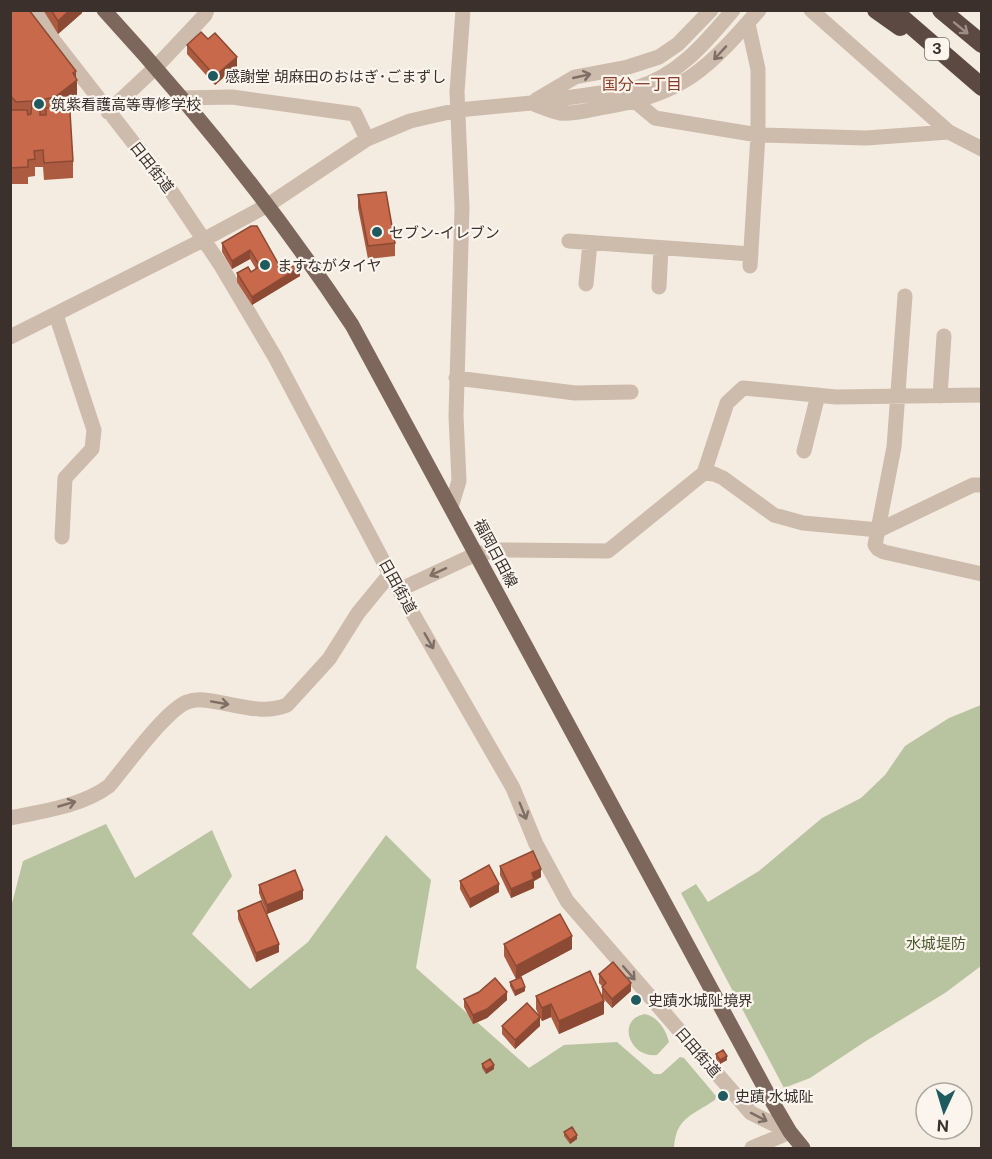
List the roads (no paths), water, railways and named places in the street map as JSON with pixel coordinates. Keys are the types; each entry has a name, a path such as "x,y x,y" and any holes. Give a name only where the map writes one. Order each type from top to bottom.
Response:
{"highway":[{"path":"876,10 960,69"},
{"name":"3","path":"893,10 981,87"},
{"name":"3","path":"941,10 981,44"}],"main road":[{"name":"福岡日田線","path":"104,10 183,98 268,205 310,262 352,326 790,1132 803,1149"},
{"path":"790,1132 794,1149"}],"street":[{"name":"日田街道","path":"34,10 54,41 171,191 220,264 275,357 390,574 513,788 536,844 567,901 751,1113 790,1132"},
{"path":"108,112 156,67 207,10"},
{"path":"451,507 459,481 456,378 462,208 457,92 463,10"},
{"path":"531,103 575,77 628,67 659,57 678,44 711,10"},
{"path":"10,337 268,205 368,139 410,121 458,111 636,88 653,83 684,63 733,10"},
{"path":"531,103 562,113 636,102 667,91 709,65 759,10"},
{"path":"811,10 949,132 981,149"},
{"path":"569,241 661,248 751,260 758,135 758,69 748,24"},
{"path":"183,98 232,97 355,114 368,139"},
{"path":"636,102 655,118 758,135 866,138 949,132"},
{"path":"586,284 590,243"},
{"path":"659,287 661,248"},
{"path":"905,296 894,447 875,545 884,552 981,574"},
{"path":"56,315 94,430 92,449 65,478 62,537"},
{"path":"940,396 944,336"},
{"path":"456,378 575,393 631,392"},
{"path":"399,590 476,554 501,550 608,551 704,473 727,403 743,388 818,395 899,397 981,395"},
{"path":"804,451 818,395"},
{"path":"704,473 723,478 774,515 803,523 879,530 973,485 981,485"},
{"path":"10,818 97,795 109,786 173,710 188,702 199,699 257,710 277,709 287,705 329,659 358,613 390,574"},
{"path":"752,1149 790,1132"}],"place":[{"name":"感謝堂 胡麻田のおはぎ･ごまずし","path":"213,76"},
{"name":"筑紫看護高等専修学校","path":"39,104"},
{"name":"セブン-イレブン","path":"377,232"},
{"name":"ますながタイヤ","path":"265,265"},
{"name":"史蹟水城阯境界","path":"636,1000"},
{"name":"史蹟 水城阯","path":"723,1096"}],"district":[{"name":"国分一丁目","path":"642,84"}],"park label":[{"name":"水城堤防","path":"936,943"}]}
